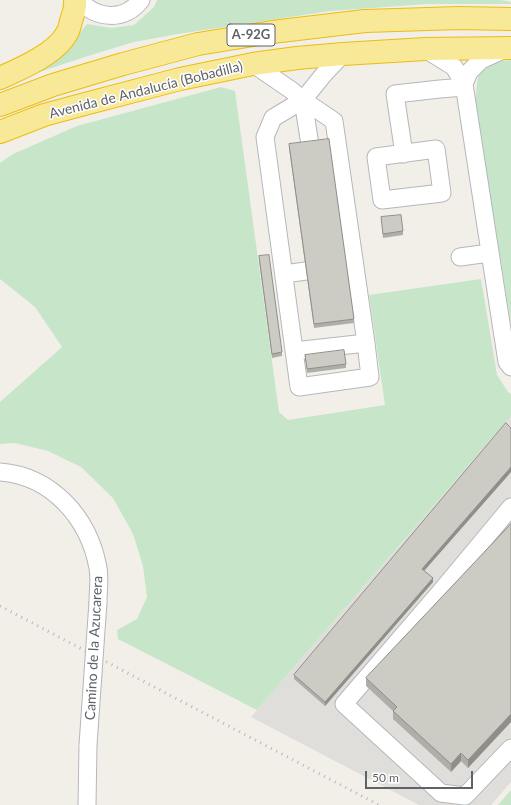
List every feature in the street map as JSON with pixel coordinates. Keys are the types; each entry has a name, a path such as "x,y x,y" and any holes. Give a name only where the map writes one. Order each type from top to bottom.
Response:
{"highway":[{"path":"0,78 18,70 57,45 67,33 75,6 75,0"},
{"name":"Avenida de Andalucía (Bobadilla)","path":"0,105 53,85 198,44 272,32 365,21 459,18 511,19"},
{"name":"Avenida de Andalucía (Bobadilla)","path":"0,132 44,115 81,105 180,79 253,64 343,54 509,48"},
{"path":"0,149 48,127 81,105"}],"street":[{"path":"79,0 84,6 91,10 99,14 108,15 124,13 132,9 141,0"},
{"path":"464,86 469,72 481,60 509,48"},
{"path":"425,50 454,66 464,86 506,362 511,367"},
{"path":"253,64 303,100 334,121 366,343 370,377 299,387 265,137 273,118 303,100 324,74 343,54"},
{"path":"404,154 395,94 464,86"},
{"path":"303,100 310,145"},
{"path":"460,257 489,253"},
{"path":"284,274 306,271"},
{"path":"294,352 366,343"},
{"name":"Camino de la Azucarera","path":"0,472 12,473 37,481 55,493 72,510 85,528 93,547 98,570 98,602 88,745 87,805"},
{"path":"511,507 344,704 441,793 465,796 511,748"}],"shaded area":[{"path":"511,416 511,782 491,805 419,805 251,717"}],"green space":[{"path":"157,0 501,0 511,2 511,4 428,4 330,11 178,34 134,42 15,80 68,47 87,24 111,28 134,25 154,7"},
{"path":"511,60 511,323 475,103 478,76 481,70 493,63"},
{"path":"221,87 235,91 279,412 288,420 385,405 369,295 481,279 497,375 508,392 511,394 511,416 257,710 118,639 117,630 137,619 147,597 143,566 133,534 113,498 81,467 48,451 15,443 0,444 0,402 62,347 35,307 0,279 0,163 13,154 77,126"},
{"path":"511,790 511,805 498,805 510,791"}],"building":[{"path":"329,139 354,319 314,324 289,144"},
{"path":"401,215 403,231 383,234 381,217"},
{"path":"269,255 282,352 272,354 259,256"},
{"path":"344,350 346,364 307,369 305,355"},
{"path":"506,423 511,428 511,467 422,569 433,578 325,702 294,675"},
{"path":"511,524 511,714 468,760 461,753 451,764 393,711 397,707 366,678"}],"railway":[{"path":"0,606 379,805"}]}
